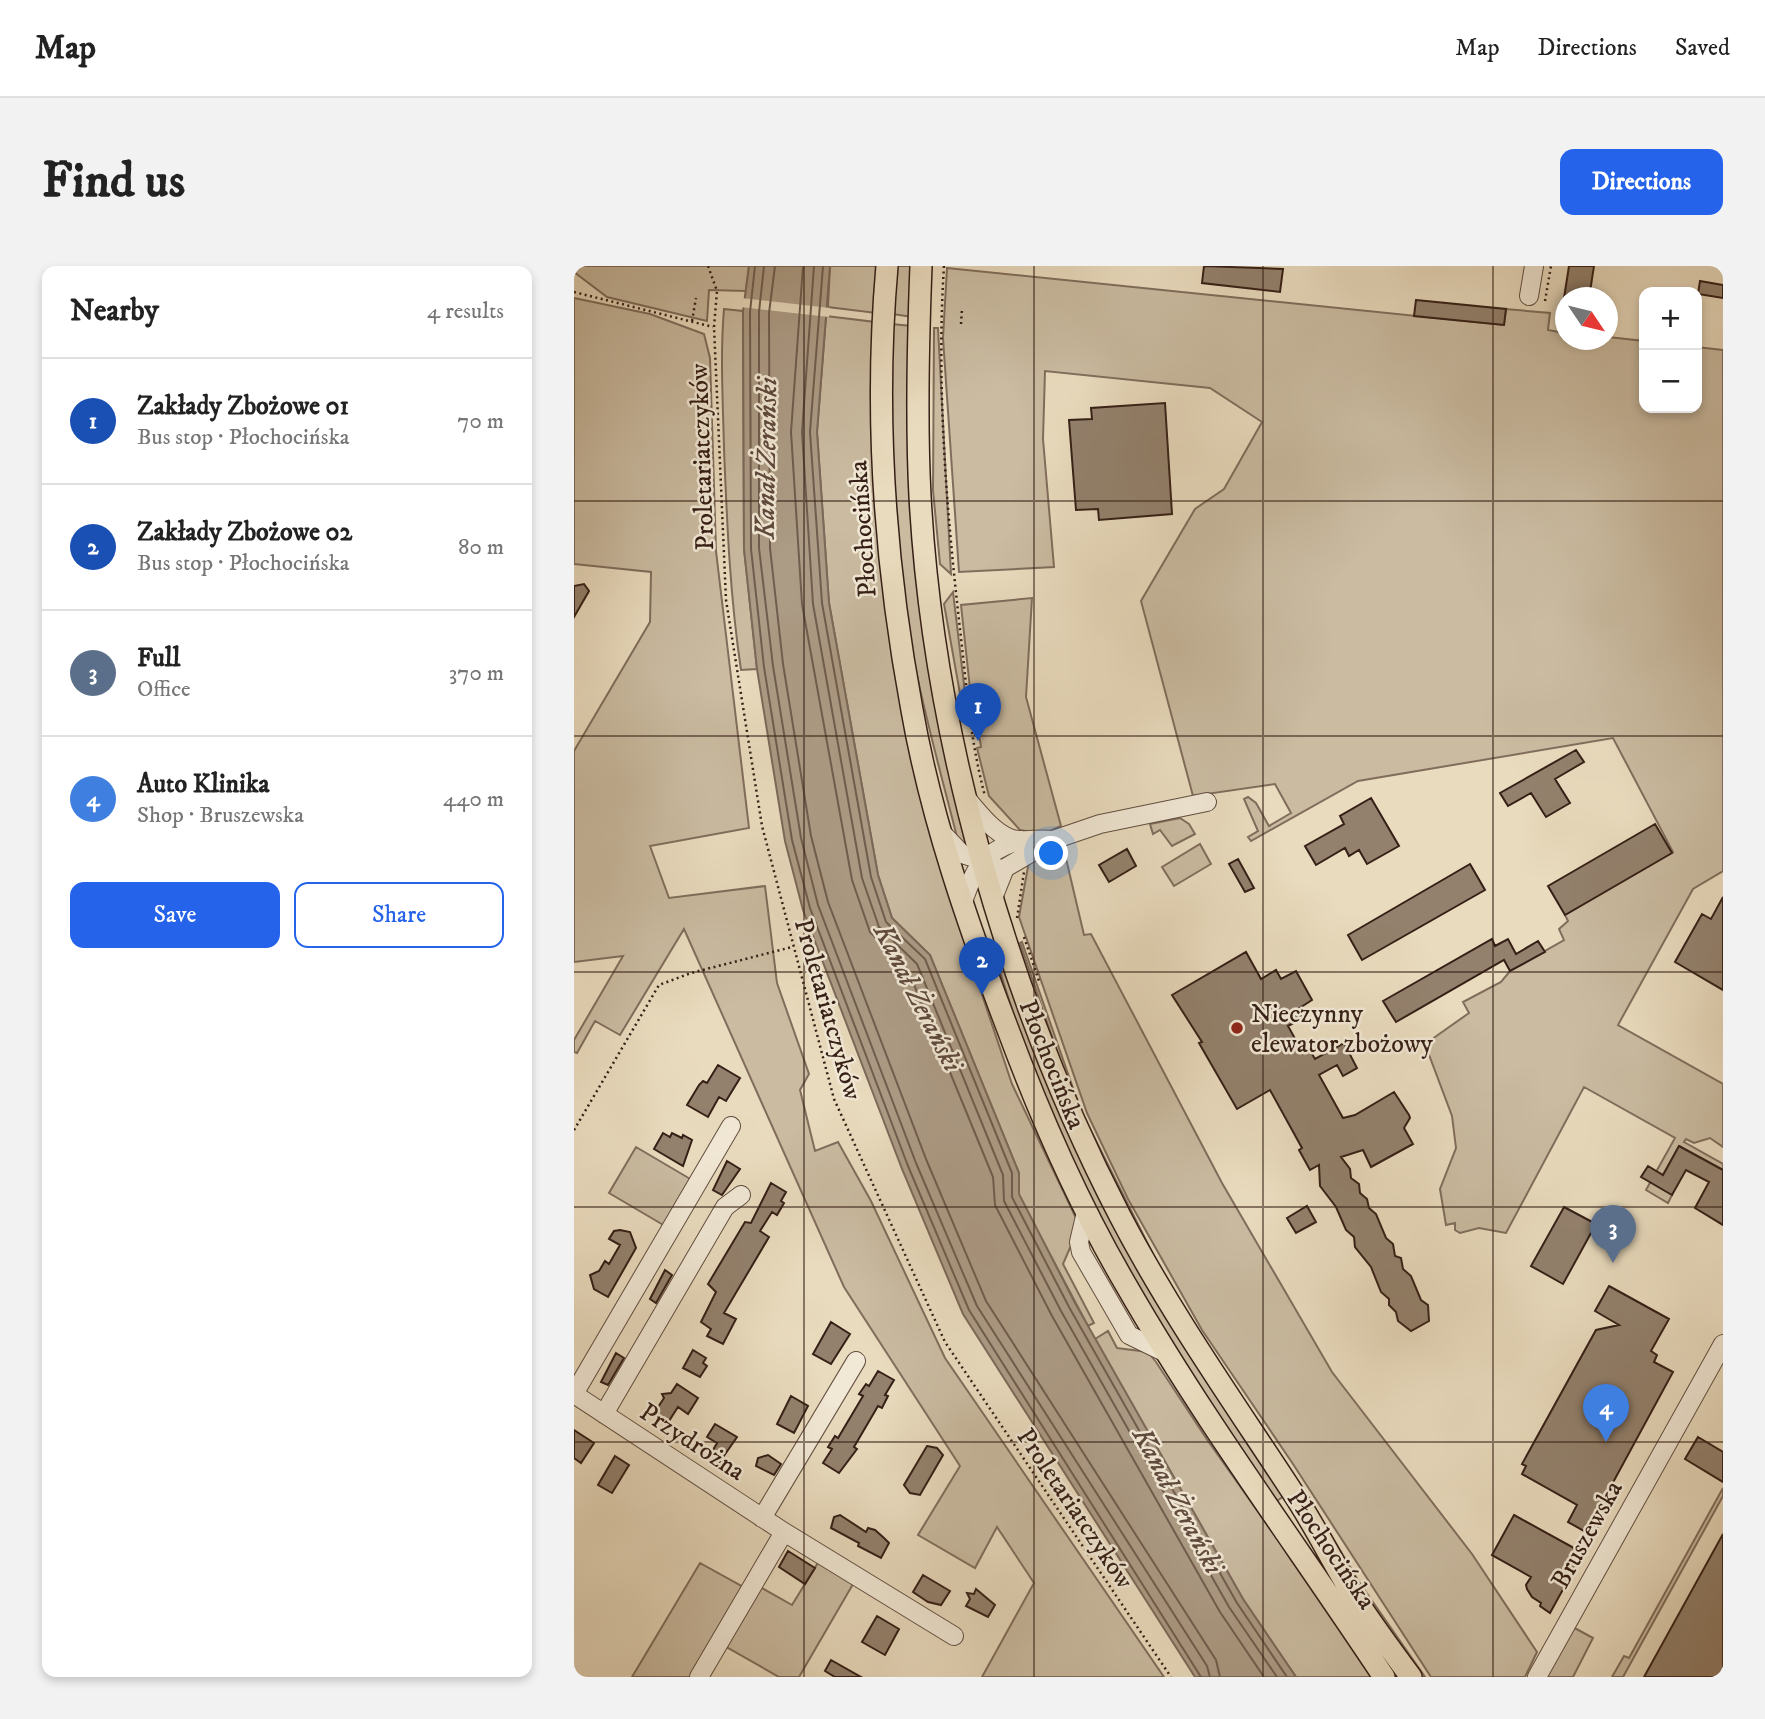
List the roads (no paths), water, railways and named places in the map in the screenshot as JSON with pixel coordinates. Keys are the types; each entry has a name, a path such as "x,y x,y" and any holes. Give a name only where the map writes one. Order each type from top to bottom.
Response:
{"main road":[{"name":"Płochocińska","path":"887,266 882,411 894,591 912,713 963,902 1029,1086 1086,1212 1167,1353 1384,1677"},
{"name":"Płochocińska","path":"921,266 918,413 920,497 927,584 940,669 982,862 1041,1041 1071,1114 1120,1215 1189,1336 1298,1500 1354,1597 1410,1677"}],"street":[{"path":"1534,266 1537,299"},
{"path":"967,799 994,828 1021,840"},
{"path":"993,898 999,878 1019,861 1053,840 1100,824 1207,802"},
{"path":"943,834 962,854 982,862 1019,861"},
{"path":"963,902 971,877 982,862 999,847 1040,837 1053,840"},
{"path":"574,1394 731,1126"},
{"path":"604,1414 725,1207 741,1195"},
{"name":"Bruszewska","path":"1537,1677 1723,1344"},
{"path":"762,1518 856,1361"},
{"name":"Przydrożna","path":"574,1394 762,1518 954,1636"},
{"path":"1275,1514 1298,1500"},
{"path":"699,1677 784,1532"}],"water":[{"name":"Kanał Żerański","path":"749,266 830,266 817,432 829,603 878,875 892,918 930,955 1019,1173 1019,1194 1075,1303 1243,1599 1296,1677 1195,1677 963,1314 902,1169 803,910 785,841 757,669 744,549 743,311"}],"place":[{"name":"Zakłady Zbożowe 01","path":"978,741"},
{"name":"Zakłady Zbożowe 02","path":"982,995"},
{"name":"Nieczynny elewator zbożowy","path":"1237,1028"},
{"name":"Full","path":"1613,1263"},
{"name":"Auto Klinika","path":"1606,1442"}]}
